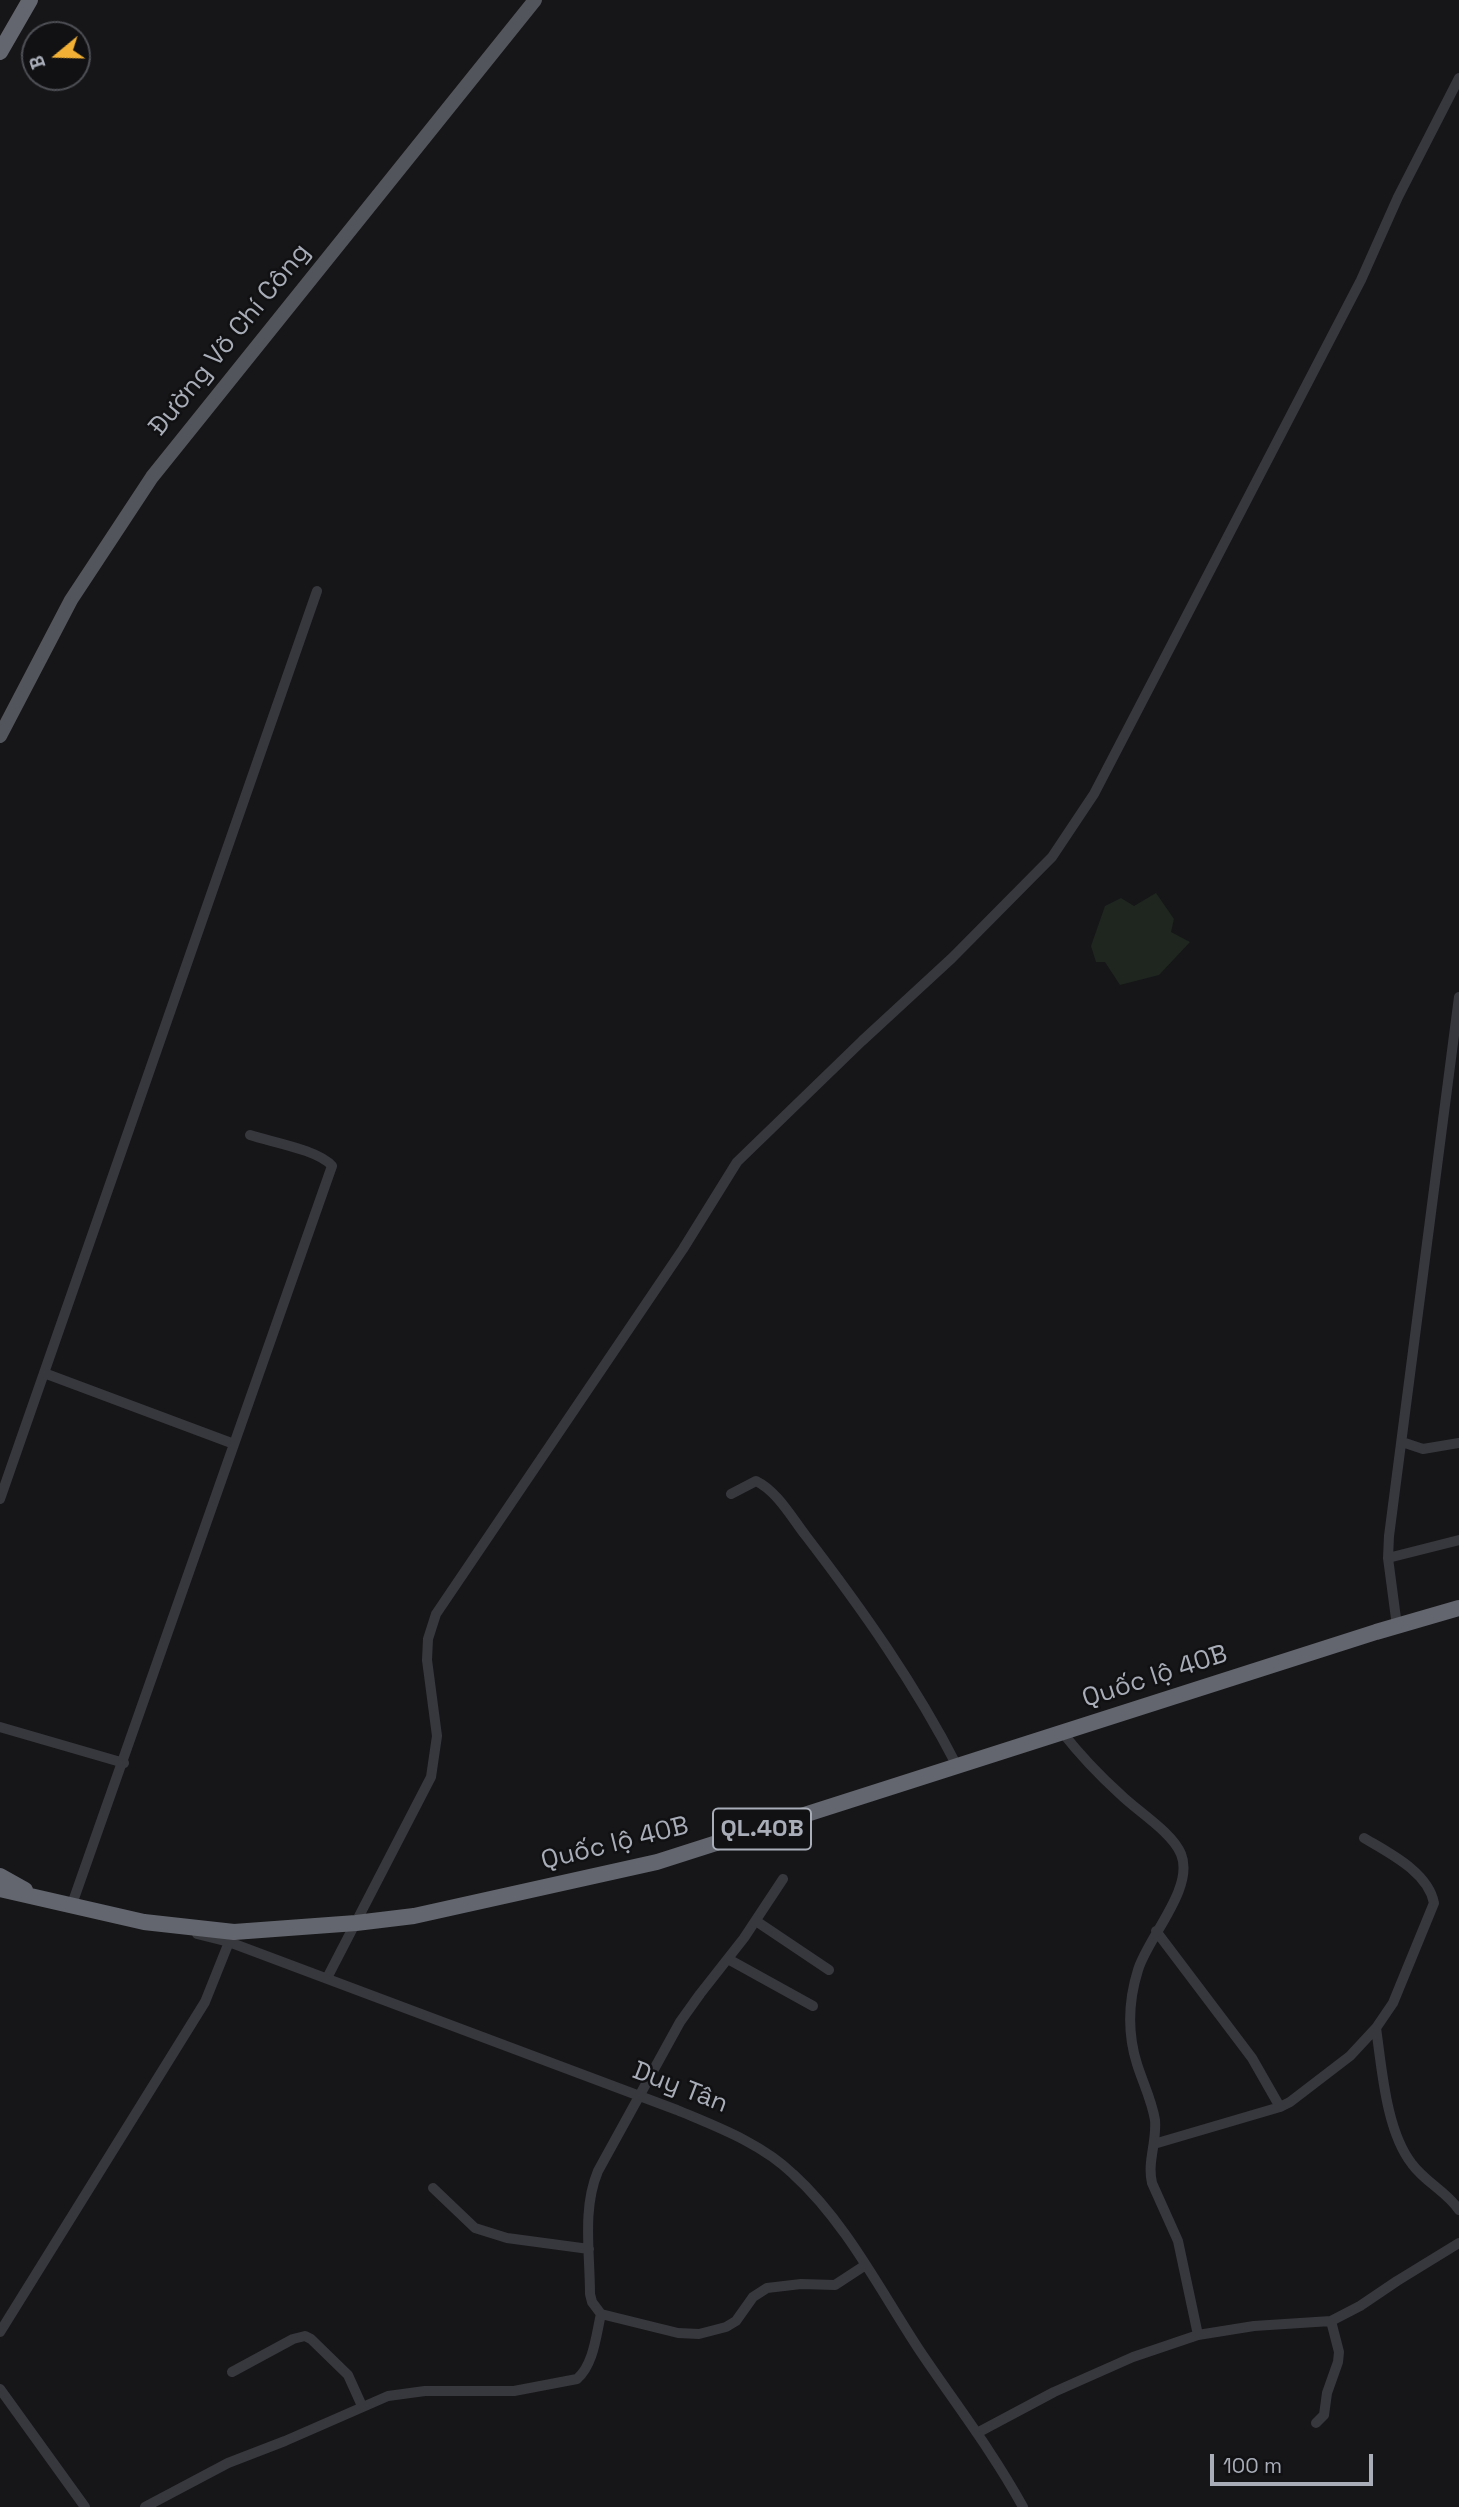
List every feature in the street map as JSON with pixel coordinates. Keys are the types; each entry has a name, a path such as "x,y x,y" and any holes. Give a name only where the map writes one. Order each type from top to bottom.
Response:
{"highway":[{"path":"0,52 30,0"},
{"name":"Quốc lộ 40B","path":"0,1889 71,1907 161,1924 234,1932 414,1916 657,1862 1459,1608"},
{"name":"Quốc lộ 40B","path":"0,1876 46,1901"}],"main road":[{"name":"Đường Võ Chí Công","path":"0,736 71,600 152,477 535,0"}],"street":[{"path":"327,1978 431,1777 437,1736 428,1639 436,1614 683,1249 737,1162 952,958 1052,857 1094,794 1354,292 1398,197 1459,78"},
{"path":"0,1499 317,591"},
{"path":"1397,1626 1388,1558 1453,1087 1459,997"},
{"path":"71,1907 124,1763 332,1166 327,1161 305,1152 250,1135"},
{"path":"44,1373 234,1444"},
{"path":"1402,1442 1423,1449 1459,1443"},
{"path":"731,1494 756,1480 769,1490 785,1509 892,1654 921,1698 957,1766"},
{"path":"1388,1558 1459,1541"},
{"path":"0,1727 124,1763"},
{"path":"1062,1732 1080,1755 1173,1842 1183,1860 1183,1877 1172,1904 1145,1949 1138,1969 1129,2025 1137,2064 1152,2107 1155,2128 1150,2168 1152,2183 1178,2241 1198,2335"},
{"path":"1154,2144 1280,2107 1350,2056 1377,2028 1393,2003 1434,1903 1428,1888 1416,1874 1394,1856 1364,1838"},
{"path":"783,1879 729,1959 685,2014 614,2141 592,2188 588,2218 590,2294 592,2302 601,2314 687,2335 699,2334 726,2327 736,2320 753,2297 767,2288 801,2284 835,2285 864,2266"},
{"path":"756,1921 829,1970"},
{"name":"Duy Tân","path":"161,1924 229,1942 732,2133 792,2172 824,2205 1004,2473 1023,2507"},
{"path":"1156,1931 1252,2057 1280,2107"},
{"path":"0,2332 205,2002 229,1942"},
{"path":"729,1959 813,2007"},
{"path":"1377,2028 1384,2087 1403,2150 1423,2177 1448,2197 1459,2210"},
{"path":"433,2188 475,2228 507,2238 589,2249"},
{"path":"977,2433 1054,2392 1133,2357 1198,2335 1254,2326 1331,2321 1360,2306 1459,2243"},
{"path":"145,2507 228,2463 362,2406 398,2394 425,2391 514,2391 577,2379 588,2364 601,2314"},
{"path":"1315,2423 1324,2415 1327,2393 1338,2362 1339,2352 1331,2321"},
{"path":"233,2372 293,2339 305,2336 348,2375 362,2406"},
{"path":"0,2389 85,2507"}],"shaded area":[{"path":"1156,893 1174,919 1171,932 1190,942 1159,975 1120,985 1105,962 1096,962 1091,946 1105,906 1121,898 1134,906"}]}
